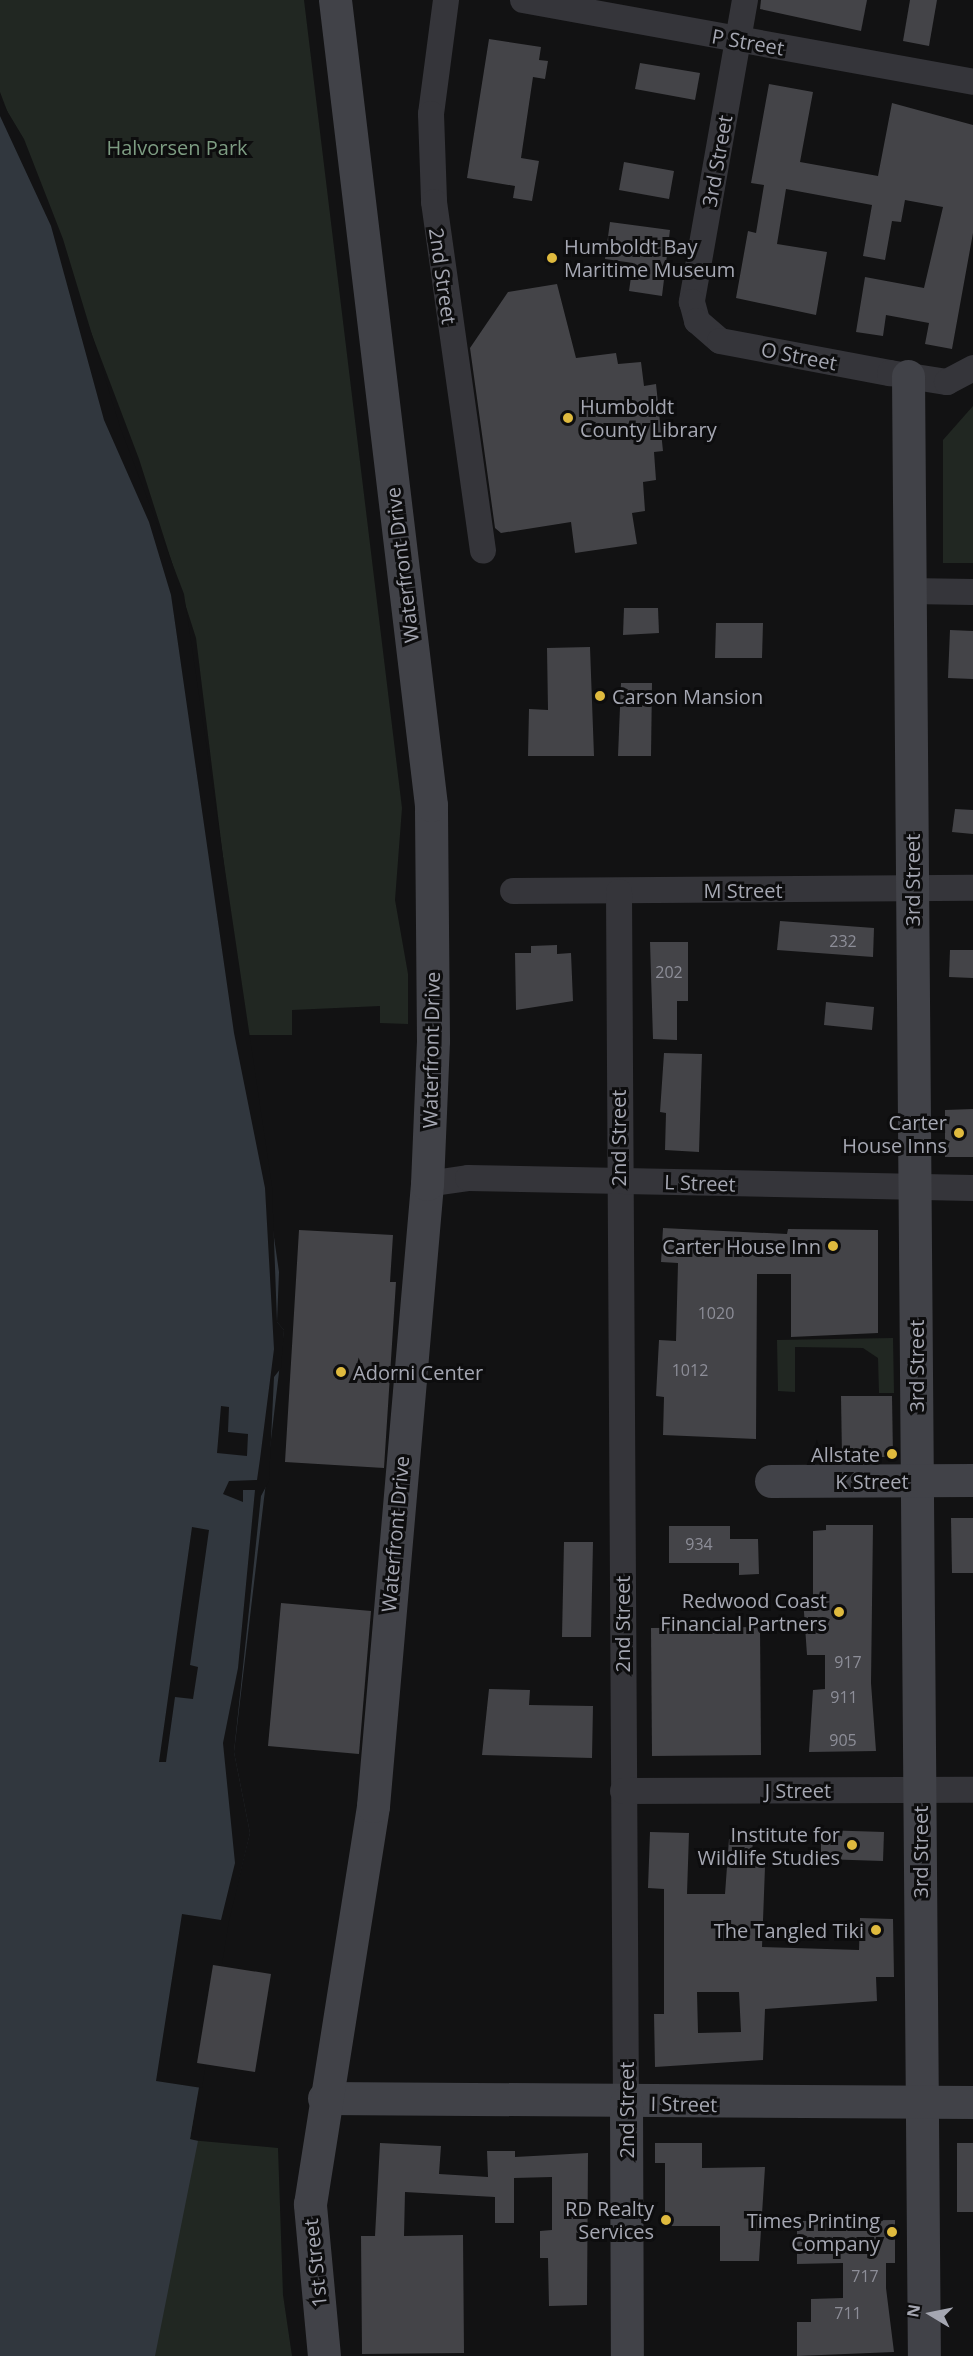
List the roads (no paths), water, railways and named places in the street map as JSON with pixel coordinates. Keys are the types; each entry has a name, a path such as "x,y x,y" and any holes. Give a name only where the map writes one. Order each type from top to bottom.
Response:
{"street":[{"name":"Waterfront Drive","path":"324,2098 373,1806 427,1184 431,805 335,0"},
{"name":"2nd Street","path":"446,0 431,114 434,202 483,550"},
{"name":"P Street","path":"523,0 973,82"},
{"name":"3rd Street","path":"697,321 692,302 745,0"},
{"name":"O Street","path":"697,321 720,341 908,376 947,382 973,368"},
{"name":"3rd Street","path":"908,376 924,2356"},
{"path":"909,591 973,592"},
{"name":"M Street","path":"513,891 973,888"},
{"name":"2nd Street","path":"619,892 618,1180 627,2356"},
{"name":"L Street","path":"427,1184 468,1178 973,1188"},
{"name":"K Street","path":"771,1481 973,1480"},
{"name":"J Street","path":"623,1791 973,1790"},
{"name":"I Street","path":"324,2098 626,2103 973,2102"},
{"name":"1st Street","path":"324,2098 310,2213 324,2356"}],"place":[{"name":"Humboldt Bay Maritime Museum","path":"552,258"},
{"name":"Humboldt County Library","path":"568,418"},
{"name":"Carson Mansion","path":"600,696"},
{"name":"Carter House Inns","path":"959,1133"},
{"name":"Carter House Inn","path":"833,1246"},
{"name":"Adorni Center","path":"341,1372"},
{"name":"Allstate","path":"892,1454"},
{"name":"Redwood Coast Financial Partners","path":"839,1612"},
{"name":"Institute for Wildlife Studies","path":"852,1845"},
{"name":"The Tangled Tiki","path":"876,1930"},
{"name":"RD Realty Services","path":"666,2220"},
{"name":"Times Printing Company","path":"892,2232"}],"park label":[{"name":"Halvorsen Park","path":"177,147"}]}
